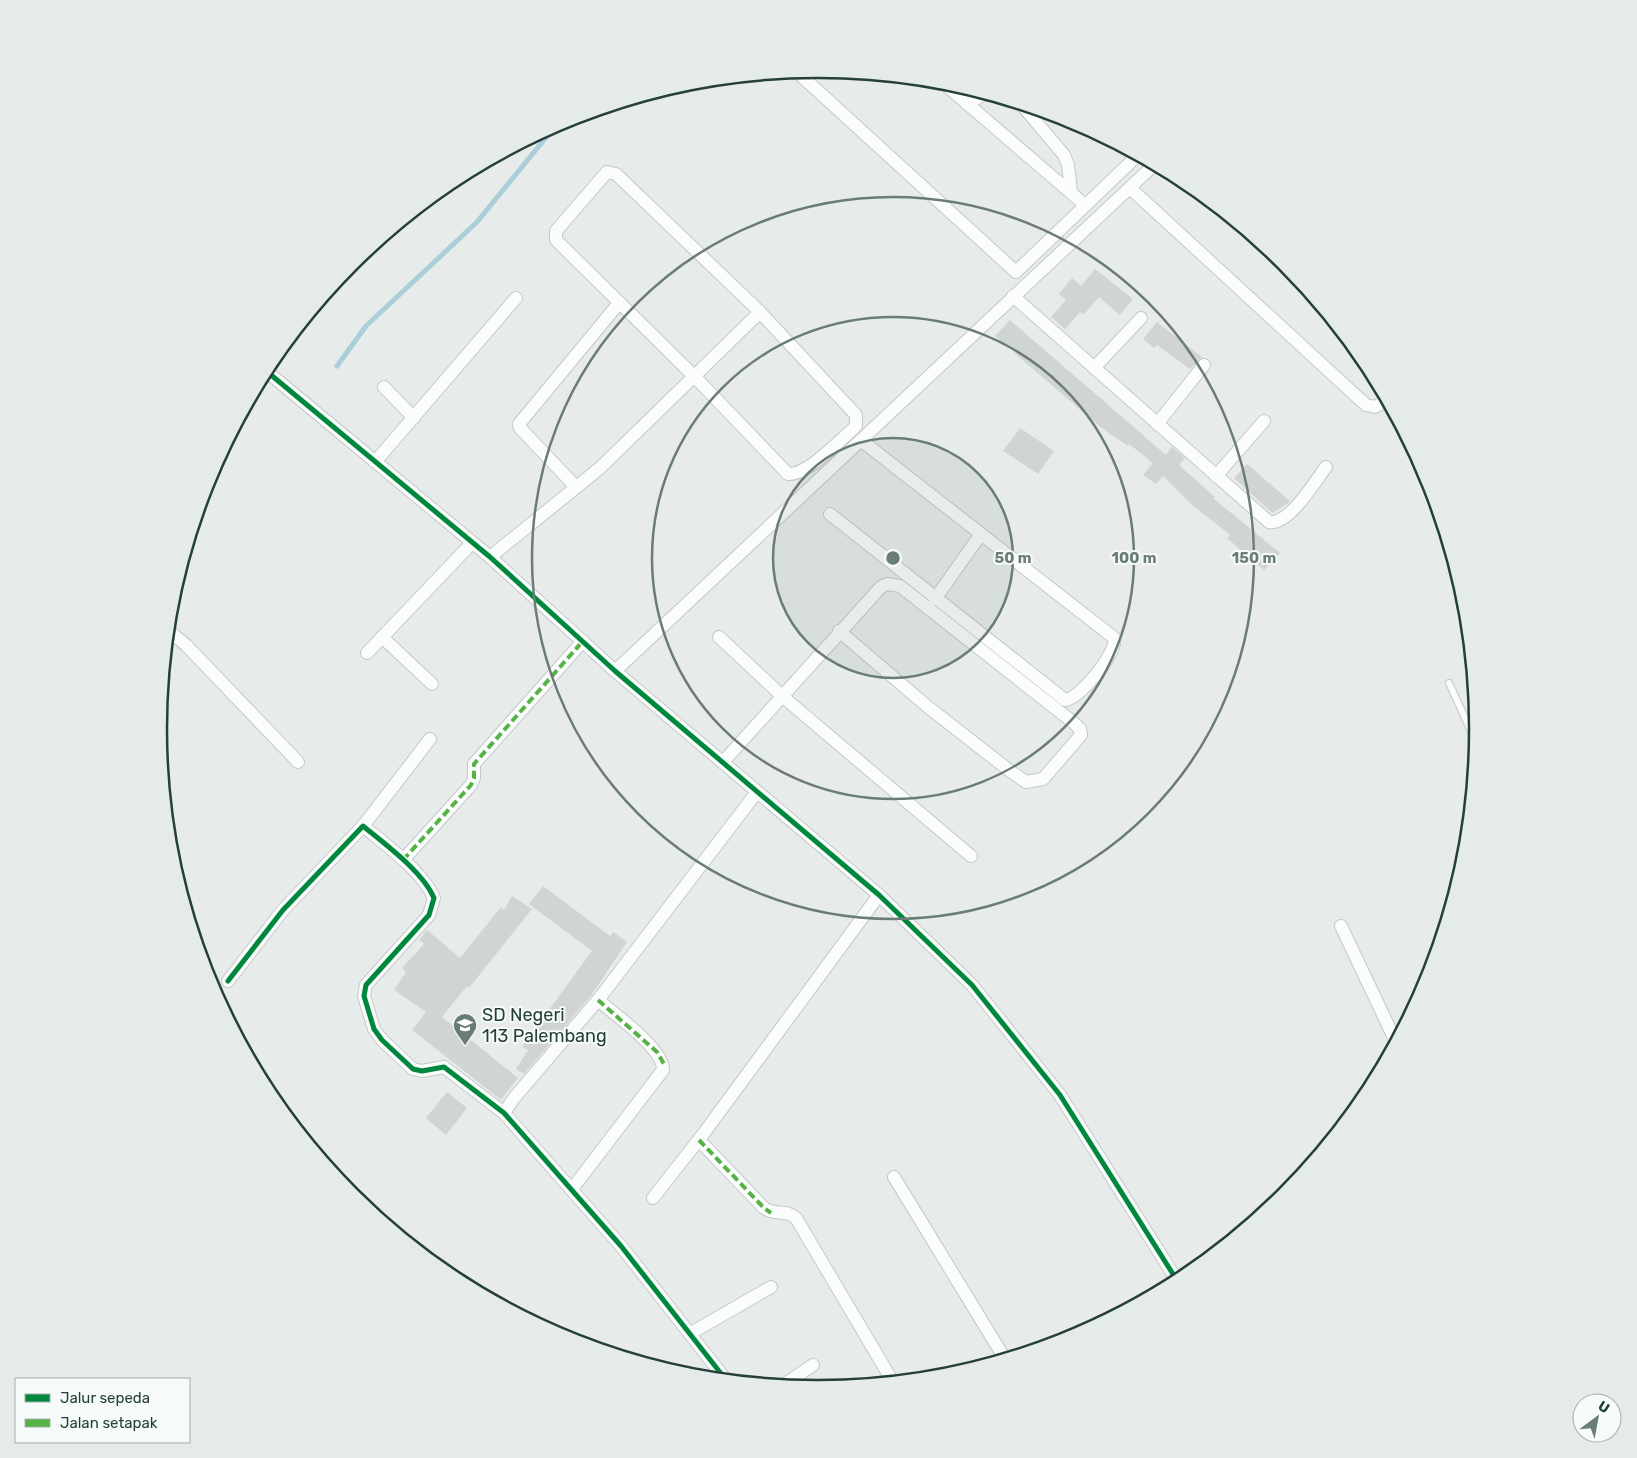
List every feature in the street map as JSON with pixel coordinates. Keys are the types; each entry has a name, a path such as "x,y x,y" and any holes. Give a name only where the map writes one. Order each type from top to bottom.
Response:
{"street":[{"path":"804,78 1016,272 1133,159"},
{"path":"953,92 1085,205"},
{"path":"967,104 978,98"},
{"path":"1027,112 1064,156 1068,166 1071,192"},
{"path":"615,671 1150,169"},
{"path":"610,172 616,174 760,312 856,415 856,426 852,430 805,470 794,474 788,474 695,377 556,240 554,233 610,172"},
{"path":"1130,188 1366,405 1375,407 1383,403"},
{"path":"1013,296 1269,522 1275,523 1286,517 1326,467"},
{"path":"376,462 516,298"},
{"path":"576,487 520,428 519,424 619,303"},
{"path":"490,557 600,468 760,312"},
{"path":"1094,368 1141,318"},
{"path":"1157,424 1204,365"},
{"path":"272,375 490,557 615,671 879,895 972,985 1060,1095 1174,1275"},
{"path":"384,387 414,418"},
{"path":"1216,476 1264,420"},
{"path":"830,514 1065,700 1074,698 1104,663 1114,648 1114,638 862,441"},
{"path":"935,599 981,534"},
{"path":"367,653 472,543"},
{"path":"723,762 839,631 881,587 887,584 900,586 1074,723 1080,729 1081,735 1043,779 1026,782 928,707 839,631"},
{"path":"174,635 186,645 298,762"},
{"path":"719,636 782,696 971,856"},
{"path":"382,637 432,684"},
{"path":"403,860 471,785 474,778 474,764 583,641"},
{"path":"228,981 283,910 363,826 430,739"},
{"path":"504,1114 514,1098 598,1000 757,792"},
{"path":"363,826 403,860 431,890 434,898 428,915 366,985 364,996 374,1029 382,1040 413,1069 422,1071 444,1067 504,1114 572,1189 691,1333 721,1373"},
{"path":"653,1198 699,1140 879,895"},
{"path":"1341,926 1393,1036"},
{"path":"572,1189 664,1070 664,1064 658,1052 598,1000"},
{"path":"699,1140 764,1208 771,1213 789,1213 796,1218 891,1376"},
{"path":"894,1177 1002,1354"},
{"path":"691,1333 771,1287"},
{"path":"792,1379 813,1365"}],"lane":[{"path":"1449,683 1470,729"}],"building":[{"path":"1095,269 1133,299 1120,315 1099,297 1084,314 1080,312 1065,329 1051,317 1066,300 1059,294 1072,278 1081,286"},
{"path":"1010,320 1166,455 1172,447 1185,458 1179,465 1215,497 1213,498 1280,553 1264,570 1227,538 1230,535 1190,503 1163,476 1156,484 1143,475 1153,463 1129,444 1128,446 1098,425 995,336"},
{"path":"1157,322 1202,357 1190,369 1157,345 1154,348 1143,339"},
{"path":"1020,428 1054,451 1038,474 1003,451"},
{"path":"1247,464 1290,501 1272,513 1234,478"},
{"path":"543,886 610,936 613,932 627,942 590,997 524,1074 516,1069 528,1050 522,1047 592,951 529,904"},
{"path":"512,896 532,909 469,988 467,986 442,1017 518,1078 501,1100 412,1030 426,1012 394,990 406,972 402,968 424,944 419,940 427,930 460,958 501,907 504,910"},
{"path":"447,1092 467,1108 446,1135 426,1118"}],"waterway":[{"path":"337,366 366,326 477,222 546,138"}],"marked path":[{"path":"403,860 471,785 474,778 474,764 583,641"},
{"path":"598,1000 657,1052 664,1064"},
{"path":"699,1140 771,1213"}],"cycle path":[{"path":"272,375 490,557 615,671 879,895 972,985 1060,1095 1174,1275"},
{"path":"228,981 283,910 363,826 413,869 429,888 434,898 429,915 366,985 364,996 374,1029 382,1040 413,1069 422,1071 444,1067 504,1113 621,1246 720,1373"}],"place":[{"name":"SD Negeri 113 Palembang","path":"465,1046"}]}
